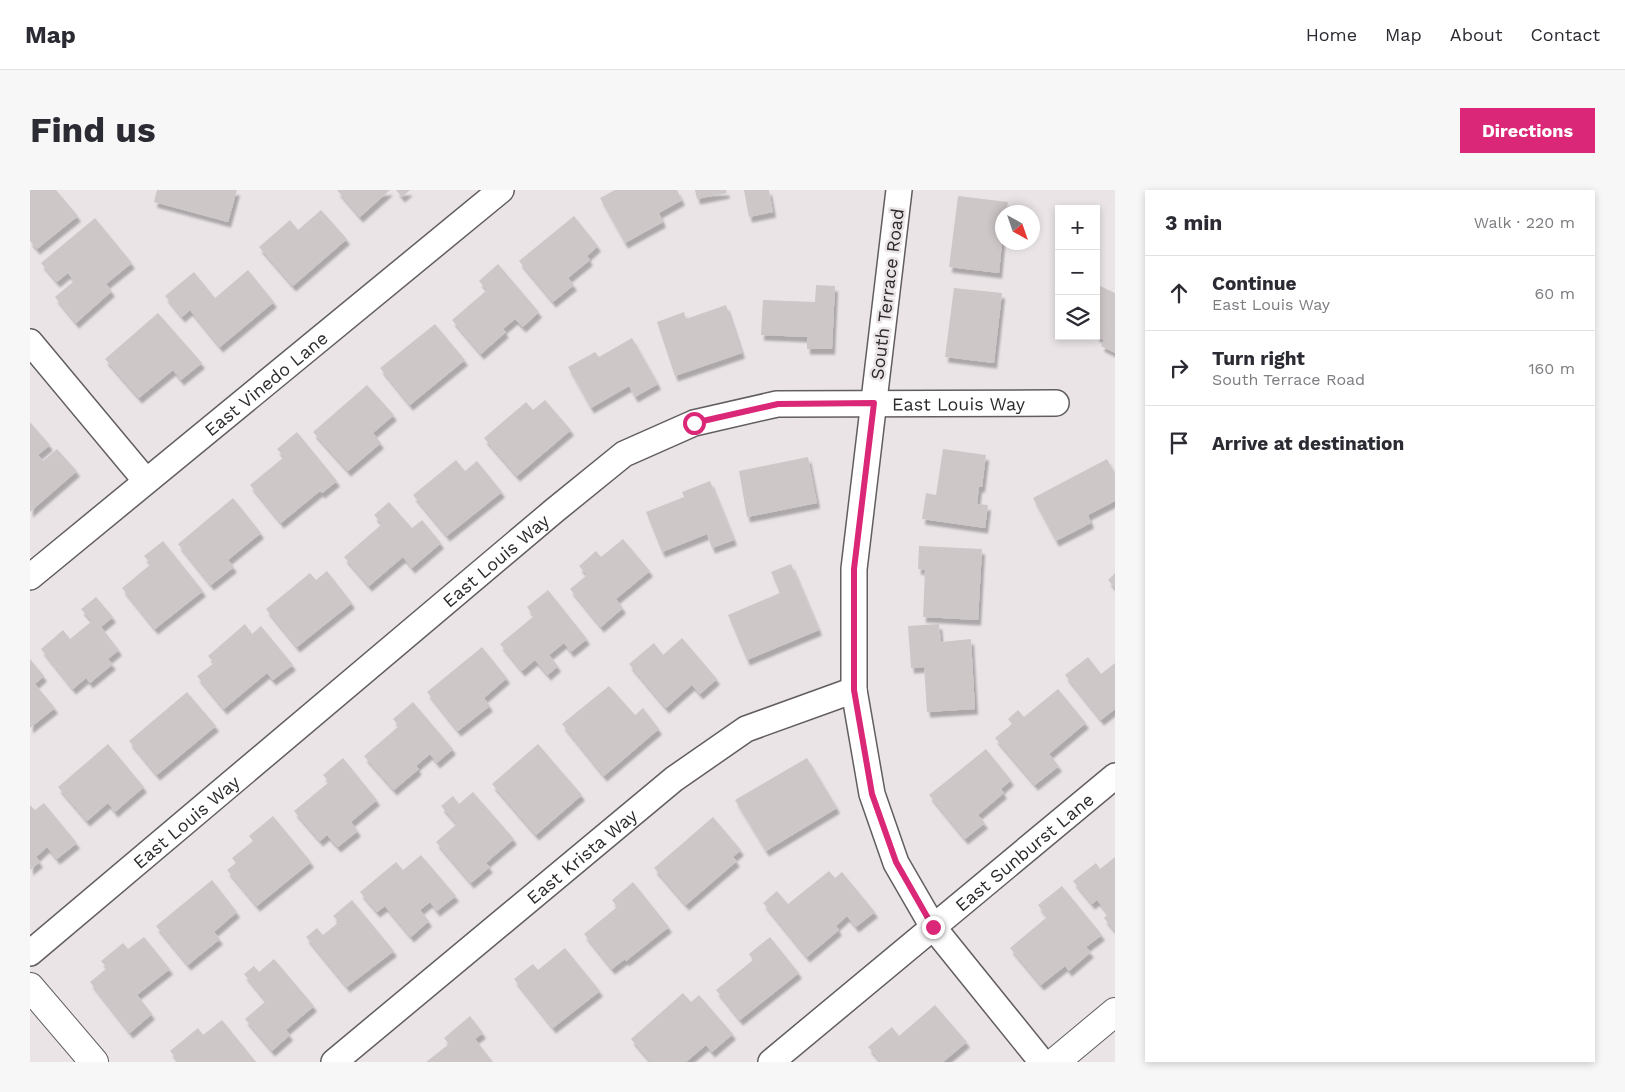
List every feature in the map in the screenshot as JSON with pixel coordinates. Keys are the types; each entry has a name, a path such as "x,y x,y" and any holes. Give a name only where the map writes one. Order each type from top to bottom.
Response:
{"street":[{"name":"East Vinedo Lane","path":"30,577 501,190"},
{"name":"South Terrace Road","path":"899,190 854,569 854,690 872,794 896,862 933,927 1042,1062"},
{"path":"30,342 146,481"},
{"name":"East Louis Way","path":"30,953 624,454 694,423 778,404 1056,404"},
{"name":"East Krista Way","path":"334,1062 674,779 746,729 854,690"},
{"name":"East Sunburst Lane","path":"771,1062 1115,776"},
{"path":"30,987 94,1062"},
{"path":"1055,1062 1115,1012"}],"building":[{"path":"30,190 56,190 78,216 37,249 30,241"},
{"path":"157,190 237,190 228,222 154,202"},
{"path":"337,190 390,190 360,217"},
{"path":"396,190 410,190 402,197"},
{"path":"615,190 677,190 682,200 659,213 663,222 625,243 600,198"},
{"path":"695,190 726,190 727,193 697,199"},
{"path":"744,190 769,190 773,212 749,217"},
{"path":"958,196 1008,202 1007,205 995,205 995,250 1001,250 999,273 949,267"},
{"path":"321,210 347,239 293,286 259,247 290,220 298,230"},
{"path":"574,216 598,246 587,256 590,260 568,278 574,285 553,302 519,261"},
{"path":"95,218 132,263 106,284 112,291 76,323 55,297 74,281 68,273 57,282 41,263"},
{"path":"498,264 539,312 523,327 515,319 503,329 506,332 481,354 452,320 487,290 479,281"},
{"path":"248,270 274,302 220,347 190,310 182,317 165,296 194,272 215,298"},
{"path":"816,285 835,286 832,349 807,349 807,337 761,335 763,300 815,302"},
{"path":"1100,286 1115,293 1115,353 1101,346 1104,340 1100,338"},
{"path":"954,288 1002,293 994,363 945,357"},
{"path":"726,305 742,353 675,376 657,322 684,312 686,319"},
{"path":"158,313 202,363 181,380 173,370 139,398 105,359"},
{"path":"435,324 465,360 410,405 380,368"},
{"path":"632,338 658,384 635,397 629,386 591,408 568,367 595,352 599,357"},
{"path":"367,385 394,415 373,433 381,443 348,471 313,432"},
{"path":"545,400 571,430 517,476 484,438 526,402 533,410"},
{"path":"30,422 50,445 38,455 43,461 57,449 77,471 30,512"},
{"path":"297,432 337,481 322,493 320,491 281,523 250,485 284,457 277,449"},
{"path":"943,449 986,455 982,487 979,487 977,504 988,505 985,528 922,519 926,493 936,495"},
{"path":"808,457 817,503 747,517 739,471"},
{"path":"1107,459 1115,474 1115,501 1088,515 1091,523 1056,541 1033,498"},
{"path":"456,460 465,471 477,461 502,492 447,536 413,495"},
{"path":"710,481 734,540 712,548 707,534 662,552 646,512 684,497 682,492"},
{"path":"233,498 261,533 228,560 234,567 211,585 178,544"},
{"path":"389,502 412,528 422,520 441,543 412,568 403,557 369,586 344,557 382,524 374,515"},
{"path":"623,539 650,571 616,599 623,608 601,627 570,589 587,575 579,566 596,551 601,557"},
{"path":"163,541 203,591 155,629 122,588 151,564 144,556"},
{"path":"919,546 982,549 978,620 923,617 925,570 918,569"},
{"path":"791,564 819,630 747,660 728,615 780,593 771,572"},
{"path":"327,571 352,603 297,647 266,609 310,573 316,580"},
{"path":"1115,573 1115,588 1108,580"},
{"path":"548,590 587,639 571,652 564,643 549,655 558,666 548,675 535,660 522,671 500,644 534,616 527,607"},
{"path":"96,597 113,617 101,627 119,650 108,659 113,664 90,683 86,678 73,689 41,649 63,630 70,639 92,621 81,609"},
{"path":"245,624 252,634 261,626 293,665 273,680 267,673 224,709 197,676 214,663 208,656"},
{"path":"939,624 941,642 971,639 975,709 927,712 924,667 911,668 908,626"},
{"path":"682,638 717,679 700,694 692,685 666,708 629,664 654,643 663,655"},
{"path":"482,647 507,678 484,698 490,706 458,731 427,692"},
{"path":"1088,657 1101,674 1115,663 1115,709 1101,720 1065,675"},
{"path":"30,659 44,676 35,684 55,708 30,728"},
{"path":"609,686 635,715 643,708 659,729 604,776 562,724"},
{"path":"1058,689 1086,723 1049,754 1059,766 1035,785 995,738 1012,724 1008,719 1018,710 1024,717"},
{"path":"187,692 216,726 157,775 129,741"},
{"path":"413,702 453,749 437,763 430,754 416,766 419,769 394,790 364,756 399,726 393,719"},
{"path":"108,744 144,787 115,812 108,803 87,821 58,787"},
{"path":"538,744 582,795 536,835 492,784"},
{"path":"986,749 1011,780 1001,789 1004,793 978,815 985,823 965,839 929,795"},
{"path":"343,758 377,800 351,822 358,831 338,847 327,835 320,841 294,811 329,782 323,775"},
{"path":"807,758 837,808 766,851 735,800"},
{"path":"473,792 514,839 486,863 490,867 471,883 436,842 457,824 441,806 453,796 459,804"},
{"path":"44,803 77,843 57,859 47,847 36,857 40,862 30,870 30,805 35,810"},
{"path":"273,816 311,862 257,906 227,870 236,863 232,858 253,841 249,836"},
{"path":"713,817 741,850 733,857 737,861 686,905 654,868"},
{"path":"421,855 456,896 437,911 430,902 420,910 429,921 411,937 385,906 377,912 360,892 396,862 403,870"},
{"path":"1115,857 1115,931 1104,918 1108,914 1097,900 1092,904 1073,881 1096,863 1100,869"},
{"path":"829,871 835,878 842,872 875,912 856,927 847,916 836,926 839,930 807,957 763,903 777,891 788,904"},
{"path":"212,880 237,912 214,932 220,939 188,965 156,926"},
{"path":"633,882 669,927 626,961 625,959 612,969 584,934 617,907 612,900"},
{"path":"1062,886 1102,935 1086,947 1091,952 1069,971 1065,966 1041,985 1010,948 1047,917 1038,905"},
{"path":"352,900 394,951 347,987 306,937 317,928 323,935 339,922 333,916"},
{"path":"144,937 170,969 137,995 152,1014 130,1033 90,982 107,968 101,961 123,943 128,949"},
{"path":"770,937 799,973 740,1020 716,990 753,960 749,954"},
{"path":"565,948 600,991 553,1028 514,979 533,964 538,970"},
{"path":"274,959 314,1006 286,1030 290,1035 272,1051 245,1019 266,1001 244,974 254,966 259,972"},
{"path":"683,993 691,1002 699,995 733,1034 712,1052 706,1045 686,1062 651,1062 631,1039"},
{"path":"935,1005 967,1042 943,1062 881,1062 868,1047 892,1027 899,1036"},
{"path":"470,1016 483,1033 475,1039 493,1062 426,1062 449,1044 444,1038"},
{"path":"222,1020 256,1062 179,1062 170,1051 198,1028 203,1035"}],"route":[{"path":"694,423 778,404 874,403 854,569 854,690 872,794 896,862 933,927"}]}
